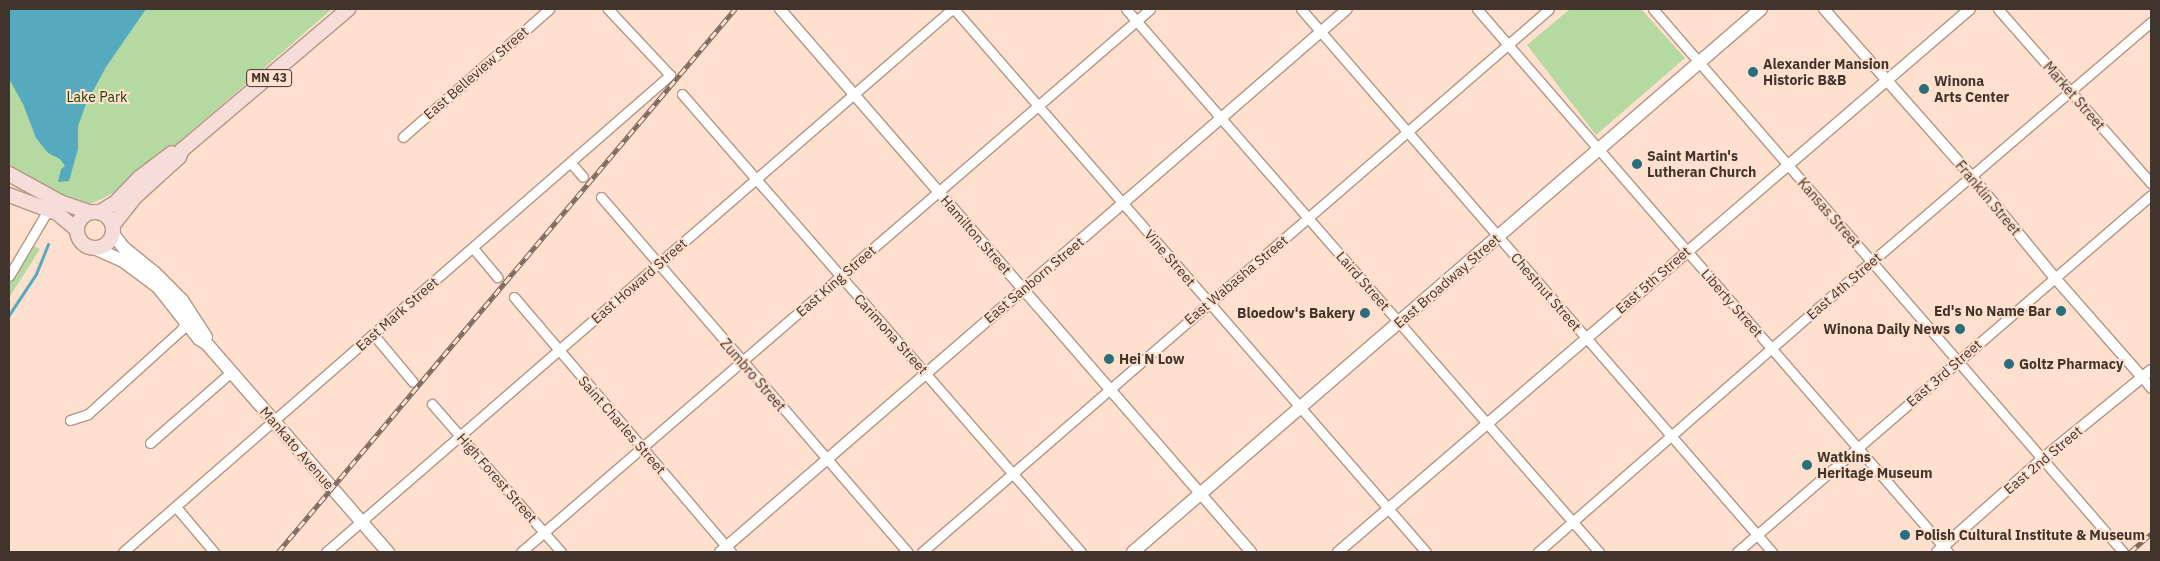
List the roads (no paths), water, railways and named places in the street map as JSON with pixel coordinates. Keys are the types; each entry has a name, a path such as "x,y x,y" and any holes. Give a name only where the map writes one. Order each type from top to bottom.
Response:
{"main road":[{"name":"MN 43","path":"77,230 80,219 115,203 151,168 174,152 182,150 348,9"},
{"name":"East Broadway Street","path":"1133,552 1761,9"},
{"name":"MN 43","path":"94,248 106,245 113,230 136,196 179,157 182,150"},
{"name":"Mankato Avenue","path":"9,174 60,202 109,217 113,230 124,248 155,273 182,300 196,321 207,344 388,552"},
{"name":"Mankato Avenue","path":"9,195 63,216 77,230 83,243 123,261 149,279 199,339 207,344"}],"street":[{"name":"East Belleview Street","path":"403,137 549,9"},
{"name":"East Mark Street","path":"123,552 176,508 670,75 608,9"},
{"name":"Hamilton Street","path":"780,9 1251,552"},
{"name":"East Howard Street","path":"326,552 953,9"},
{"name":"Vine Street","path":"953,9 1426,552"},
{"name":"Laird Street","path":"1126,9 1599,552"},
{"name":"East King Street","path":"521,552 1150,9"},
{"name":"Chestnut Street","path":"1301,9 1772,552"},
{"name":"East Sanborn Street","path":"726,550 826,459 1124,204 1347,9"},
{"name":"Liberty Street","path":"1477,9 1858,448 1943,550"},
{"name":"East Wabasha Street","path":"922,552 1109,388 1549,9"},
{"name":"Kansas Street","path":"1653,9 2123,552"},
{"name":"Franklin Street","path":"1824,9 1972,177 2055,278 2151,388"},
{"name":"East 5th Street","path":"1338,552 1686,251 1970,9"},
{"name":"Market Street","path":"1998,9 2068,91 2151,183"},
{"name":"East 4th Street","path":"1538,552 1871,262 1972,177 2068,91 2151,22"},
{"name":"Carimona Street","path":"682,94 1081,552"},
{"path":"571,163 583,176"},
{"name":"East 3rd Street","path":"1738,552 2151,195"},
{"name":"Zumbro Street","path":"601,196 907,552"},
{"path":"9,276 48,210"},
{"path":"473,248 497,276"},
{"name":"Saint Charles Street","path":"514,297 726,550"},
{"path":"70,420 88,414 181,330 186,322"},
{"path":"373,334 413,382"},
{"name":"East 2nd Street","path":"1943,550 2042,459 2151,370"},
{"path":"150,443 231,372"},
{"name":"High Forest Street","path":"432,404 561,552"},
{"path":"176,508 214,552"}],"water":[{"path":"9,9 146,9 106,67 86,104 78,126 78,149 69,181 58,182 61,169 65,166 60,159 48,153 36,138 23,104 9,79"}],"waterway":[{"path":"9,315 36,274 48,244"}],"railway":[{"path":"278,552 735,9"},
{"path":"2130,552 2151,534"}],"place":[{"name":"Alexander Mansion Historic B&B","path":"1753,72"},
{"name":"Winona Arts Center","path":"1924,89"},
{"name":"Saint Martin's Lutheran Church","path":"1637,164"},
{"name":"Ed's No Name Bar","path":"2061,311"},
{"name":"Bloedow's Bakery","path":"1365,313"},
{"name":"Winona Daily News","path":"1960,329"},
{"name":"Hei N Low","path":"1109,359"},
{"name":"Goltz Pharmacy","path":"2009,364"},
{"name":"Watkins Heritage Museum","path":"1807,465"},
{"name":"Polish Cultural Institute & Museum","path":"1905,535"}],"park label":[{"name":"Lake Park","path":"97,97"}]}
